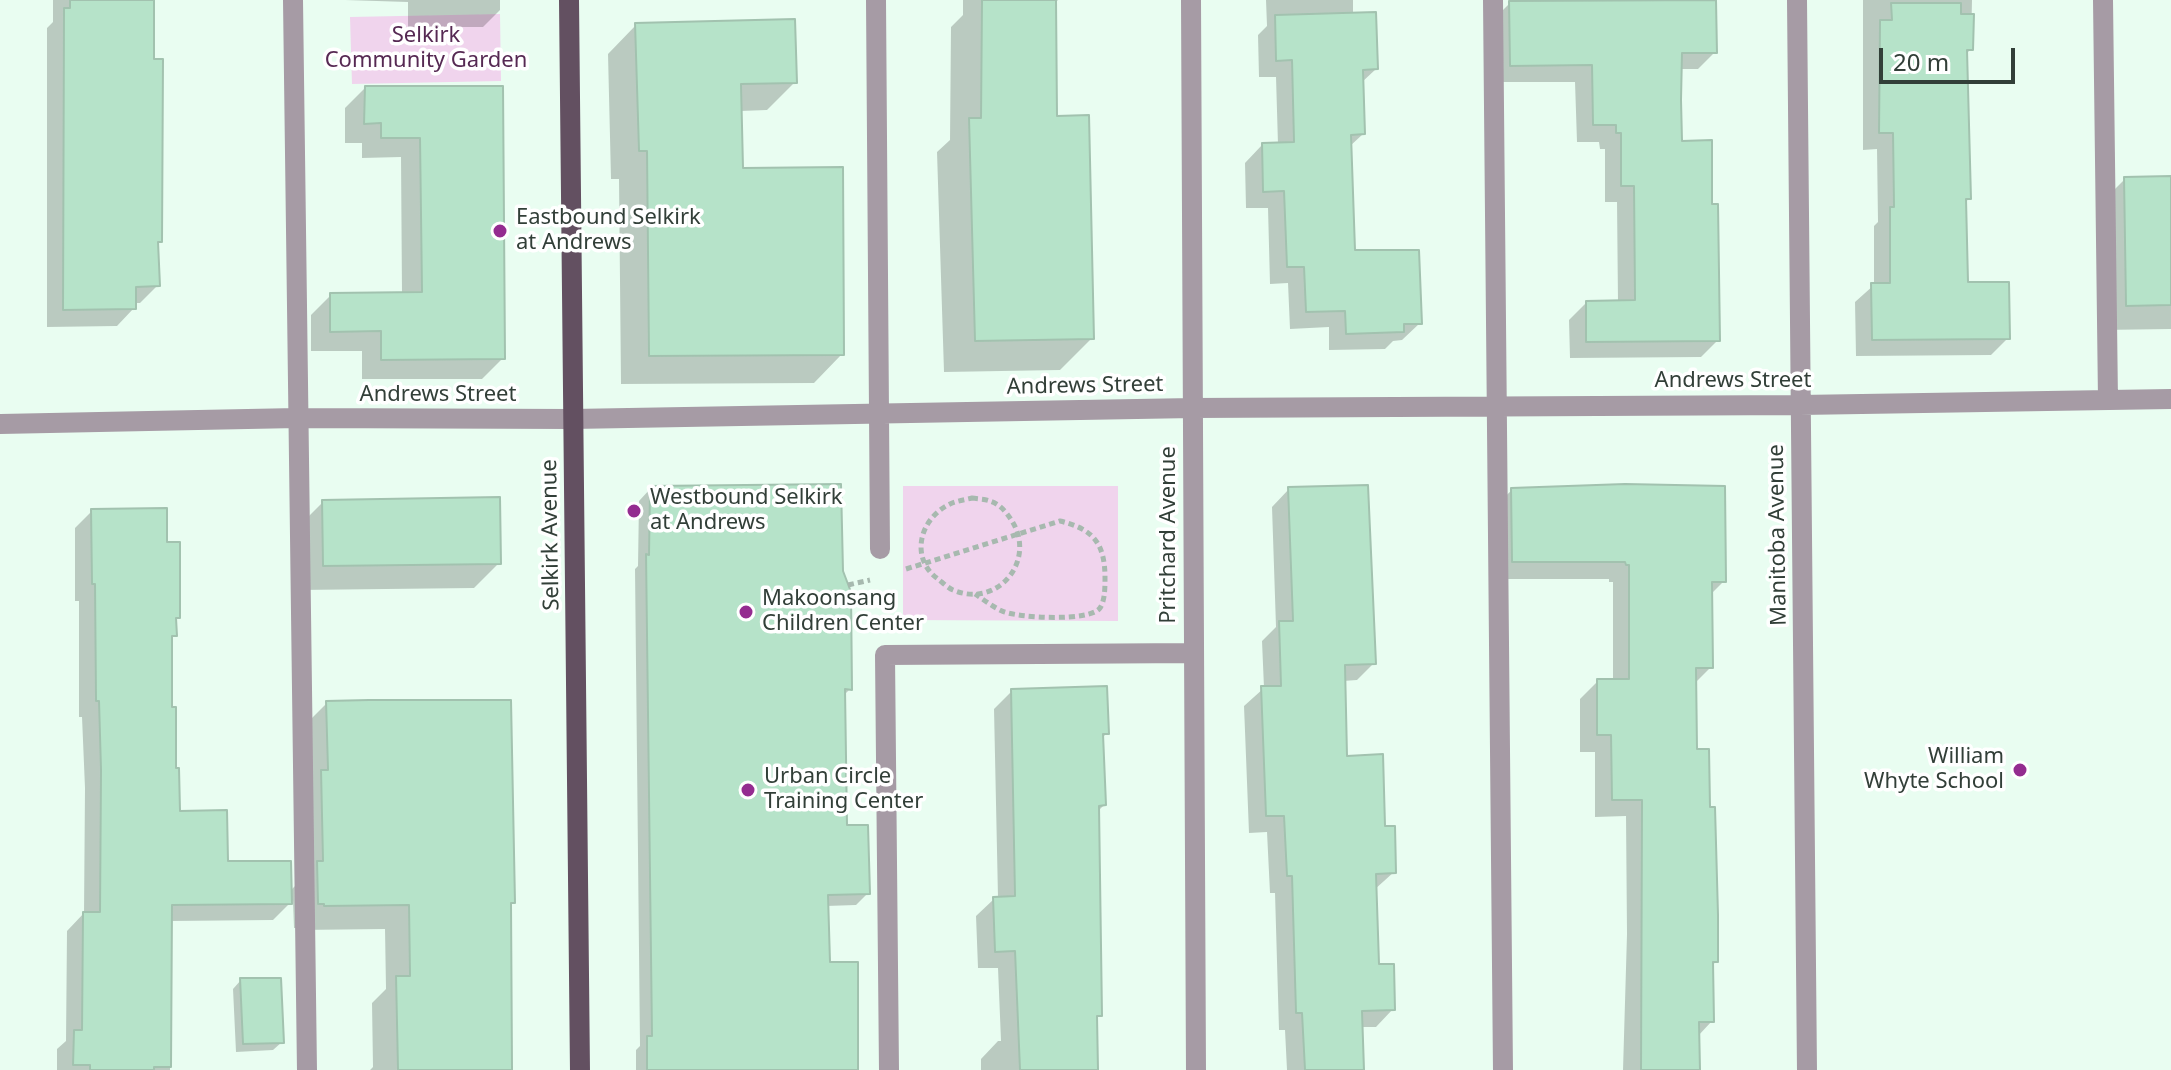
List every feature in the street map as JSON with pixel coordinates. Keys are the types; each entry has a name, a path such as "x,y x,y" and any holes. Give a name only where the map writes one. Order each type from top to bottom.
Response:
{"main road":[{"name":"Selkirk Avenue","path":"569,0 580,1070"}],"street":[{"path":"293,0 307,1070"},
{"path":"876,0 880,549"},
{"name":"Pritchard Avenue","path":"1191,0 1196,1070"},
{"path":"1493,0 1503,1070"},
{"name":"Manitoba Avenue","path":"1797,0 1807,1070"},
{"path":"2103,0 2108,400"},
{"name":"Andrews Street","path":"0,424 297,418 572,419 1193,408 1800,405 2171,399"},
{"path":"889,1070 885,655 1194,653"}],"path":[{"path":"972,498 993,501 1006,512 1019,533 1021,552 1013,571 1004,583 990,592 975,594 953,590 933,576 922,563 920,553 924,529 949,504 972,498"},
{"path":"895,573 1060,521 1081,526 1096,539 1105,563 1105,591 1100,609 1090,615 1031,617 1003,612 975,594"},
{"path":"848,585 879,577"}],"green space":[{"name":"Selkirk Community Garden","path":"500,14 501,81 352,84 350,17"},
{"path":"903,486 1118,486 1118,621 903,620"}],"building":[{"path":"70,0 154,0 154,59 163,59 162,242 158,242 160,286 136,287 136,309 63,310 64,8 70,8"},
{"path":"982,0 1056,0 1057,116 1089,115 1094,339 975,341 969,118 981,118"},
{"path":"1716,0 1717,53 1682,53 1681,100 1682,141 1712,140 1712,204 1718,204 1720,341 1586,342 1586,301 1635,300 1634,186 1621,186 1621,133 1616,133 1616,125 1593,125 1592,65 1510,66 1509,1"},
{"path":"1891,3 1961,3 1961,14 1974,14 1973,50 1967,50 1971,199 1966,199 1968,282 2009,282 2010,339 1872,340 1871,283 1890,283 1890,207 1894,207 1893,133 1879,133 1880,20 1892,20"},
{"path":"1376,12 1378,69 1363,70 1365,134 1351,135 1355,250 1419,250 1422,324 1404,324 1404,332 1346,334 1345,311 1306,312 1304,267 1287,267 1284,191 1263,192 1262,143 1294,142 1292,60 1276,61 1275,15"},
{"path":"795,19 797,83 741,84 743,168 843,167 844,355 649,356 647,151 639,151 635,23"},
{"path":"365,86 503,86 505,359 381,360 381,331 330,332 330,293 422,292 420,138 381,138 381,123 364,124"},
{"path":"2171,176 2171,305 2126,306 2124,177"},
{"path":"841,484 843,571 851,592 852,690 845,689 847,825 868,825 870,894 828,895 830,962 858,962 858,1070 647,1070 647,1036 652,1036 646,554 649,555 650,486"},
{"path":"1625,484 1725,486 1726,582 1712,582 1713,668 1696,668 1697,749 1709,749 1710,807 1715,807 1718,915 1718,962 1713,962 1714,1022 1699,1022 1700,1070 1641,1070 1642,800 1612,800 1611,735 1597,735 1597,679 1629,679 1629,565 1625,562 1512,562 1511,488"},
{"path":"1368,485 1376,664 1345,665 1347,756 1383,754 1385,826 1395,826 1396,873 1376,874 1379,964 1394,964 1395,1010 1362,1011 1364,1070 1305,1070 1302,1013 1296,1013 1292,876 1287,876 1284,816 1266,816 1261,686 1281,686 1279,621 1293,621 1288,487"},
{"path":"500,497 501,564 323,566 322,500"},
{"path":"167,508 167,542 180,542 180,618 176,618 177,636 172,636 172,707 176,707 180,811 227,810 228,861 291,861 292,904 172,905 171,1067 90,1070 90,1065 73,1065 74,1030 82,1030 83,912 100,912 101,770 91,509"},
{"path":"1107,686 1109,734 1103,734 1106,805 1099,806 1102,1016 1097,1016 1098,1070 1020,1070 1015,951 995,952 993,897 1015,896 1011,689"},
{"path":"511,700 515,903 511,903 512,1070 398,1070 396,976 410,976 409,905 318,904 317,861 323,861 321,770 328,770 326,701"},
{"path":"240,978 281,978 284,1043 243,1044"}],"place":[{"name":"Eastbound Selkirk at Andrews","path":"500,231"},
{"name":"Westbound Selkirk at Andrews","path":"634,511"},
{"name":"Makoonsang Children Center","path":"746,612"},
{"name":"William Whyte School","path":"2020,770"},
{"name":"Urban Circle Training Center","path":"748,790"}]}
